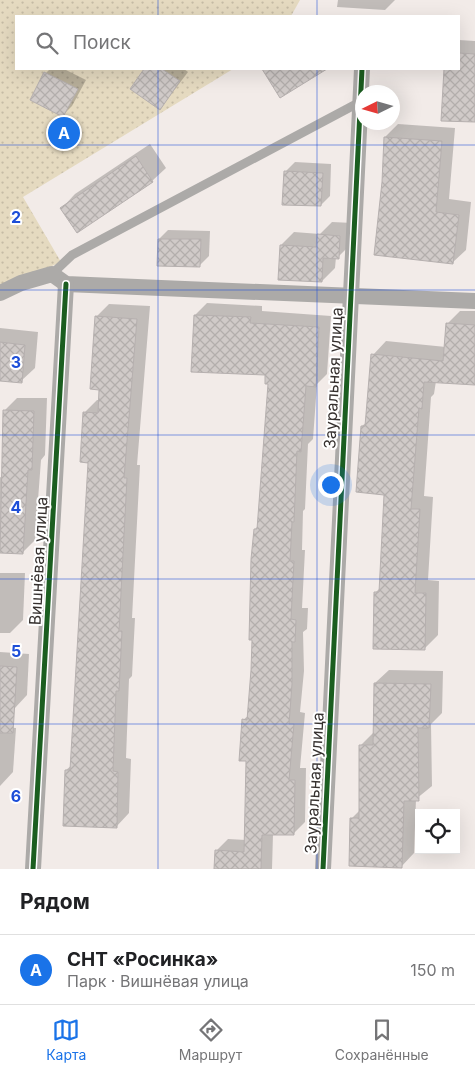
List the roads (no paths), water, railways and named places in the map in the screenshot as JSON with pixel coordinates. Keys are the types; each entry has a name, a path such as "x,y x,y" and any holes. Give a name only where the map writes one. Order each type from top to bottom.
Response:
{"street":[{"name":"Зауральная улица","path":"361,85 362,70"},
{"name":"Зауральная улица","path":"323,869 359,130"},
{"path":"0,293 21,283 52,274 66,284 475,301"},
{"name":"Вишнёвая улица","path":"33,869 66,284"}],"lane":[{"path":"52,274 72,255 355,105"}],"place":[{"name":"СНТ «Росинка»","path":"64,133"}]}
